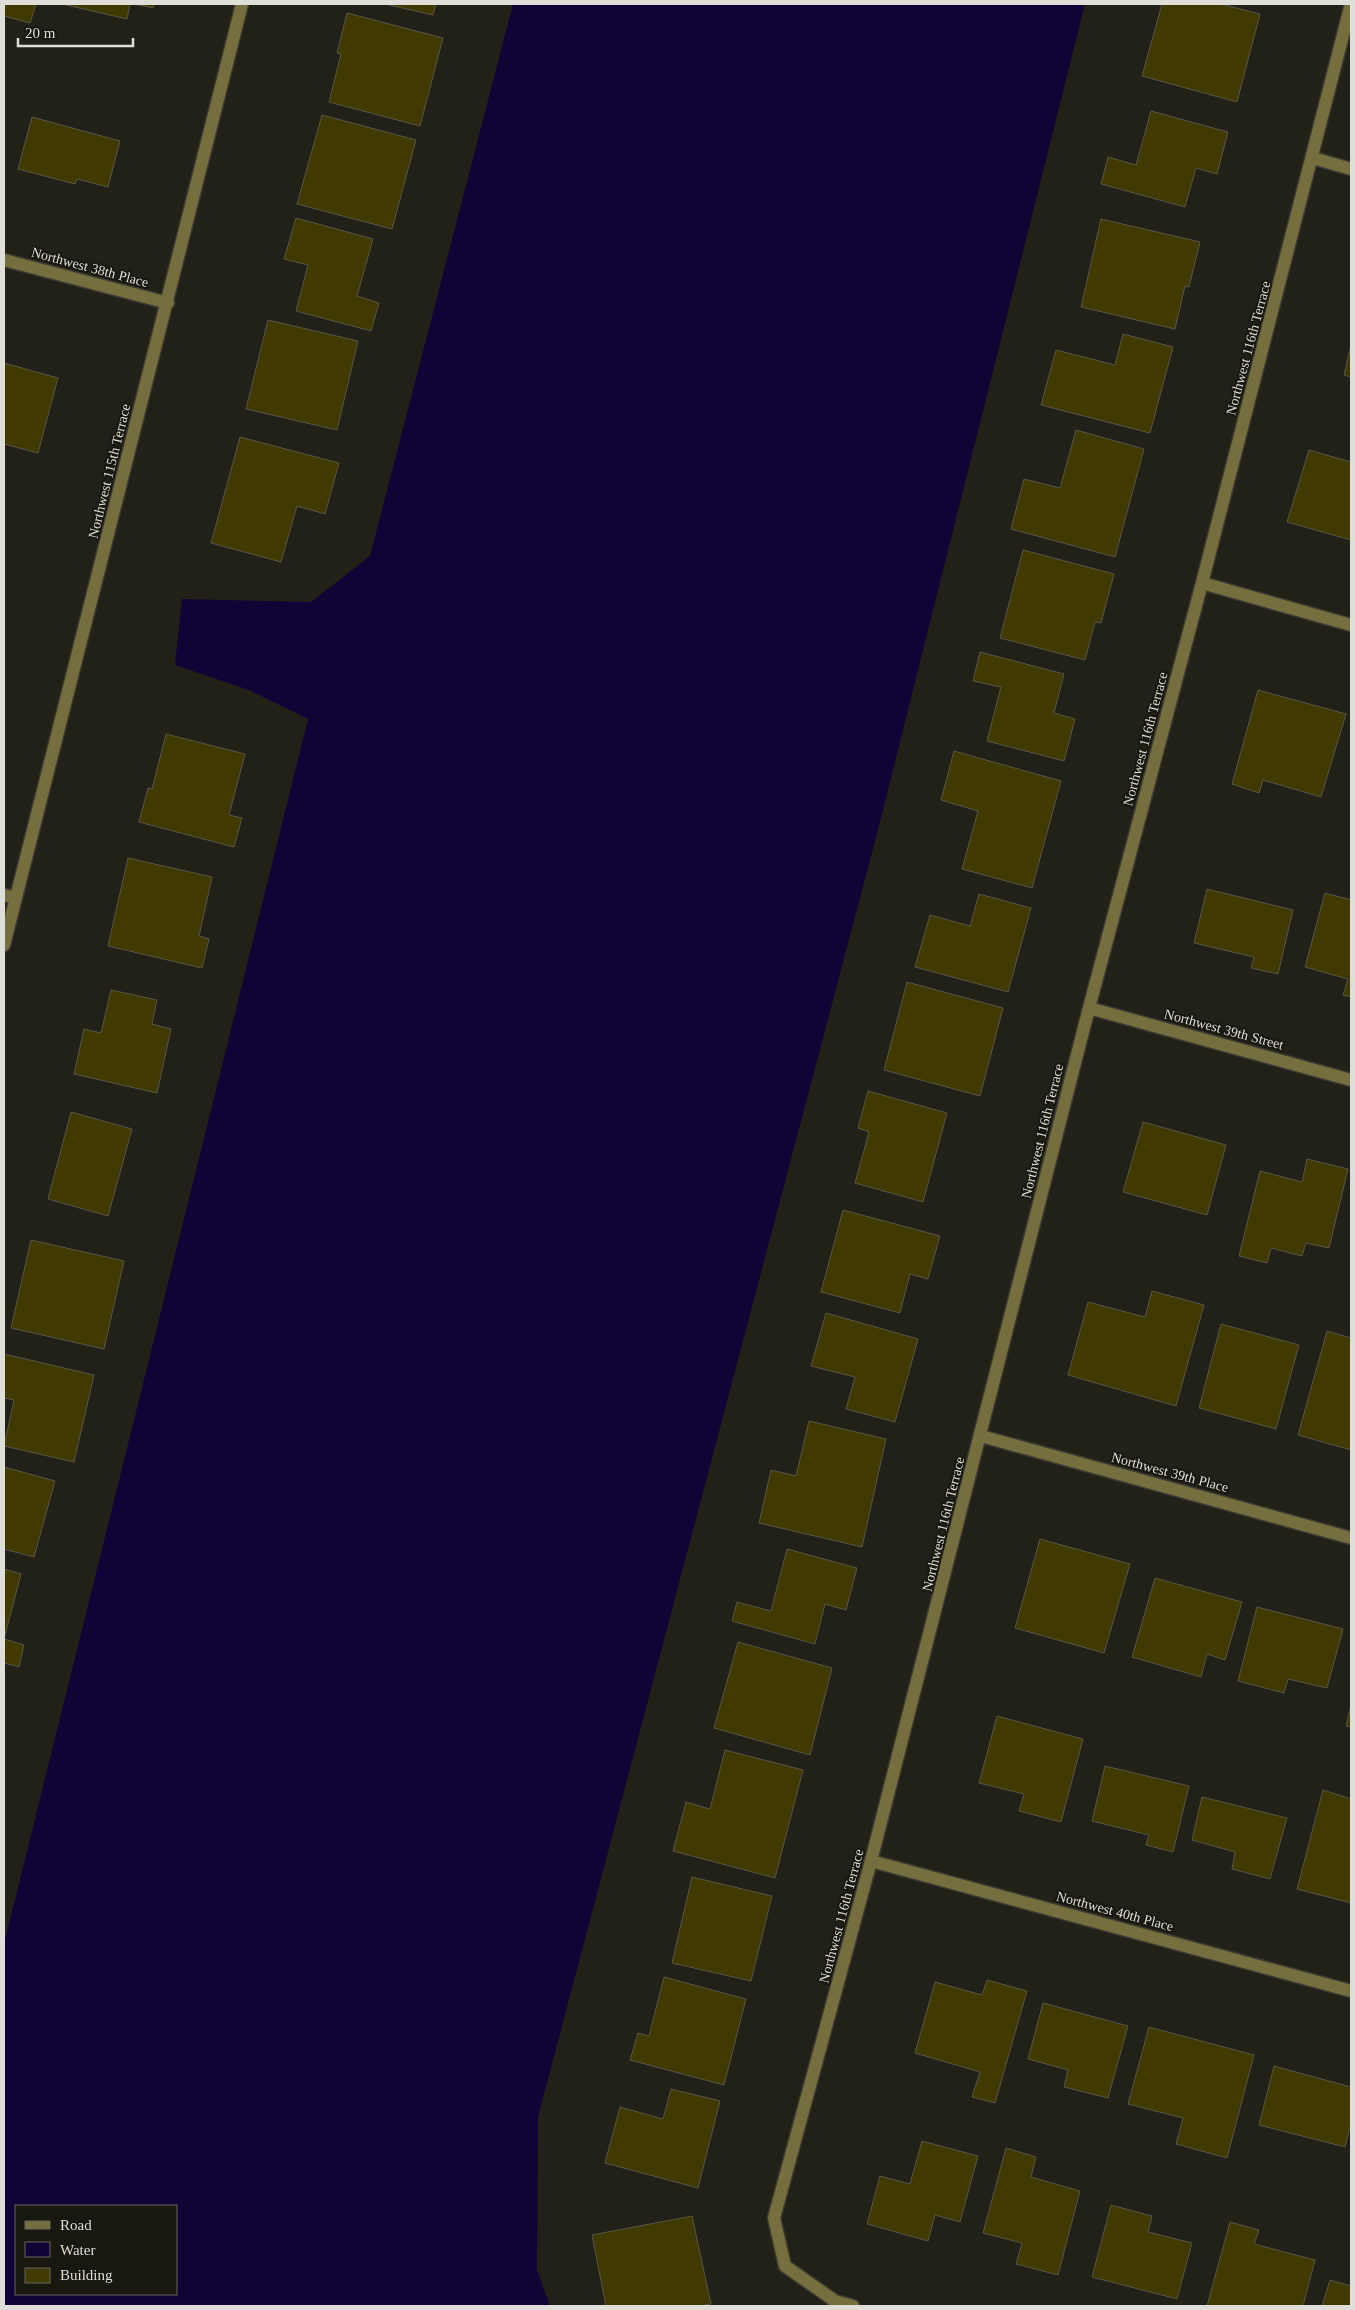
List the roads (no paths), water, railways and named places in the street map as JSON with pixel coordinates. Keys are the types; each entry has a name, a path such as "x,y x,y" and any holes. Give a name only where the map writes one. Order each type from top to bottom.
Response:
{"street":[{"name":"Northwest 115th Terrace","path":"4,945 10,896 168,303 242,4"},
{"name":"Northwest 116th Terrace","path":"853,2306 835,2301 785,2266 774,2218 871,1861 1089,1008 1202,583 1351,4"},
{"path":"1312,158 1351,169"},
{"name":"Northwest 38th Place","path":"4,260 168,303"},
{"path":"1202,583 1351,625"},
{"name":"Northwest 39th Street","path":"1089,1008 1351,1080"},
{"name":"Northwest 39th Place","path":"981,1436 1351,1538"},
{"name":"Northwest 40th Place","path":"871,1861 1351,1990"}],"water":[{"path":"513,4 1085,4 879,826 538,2117 537,2270 550,2306 4,2306 4,1944 308,719 249,690 175,665 182,599 311,602 370,556"}]}
